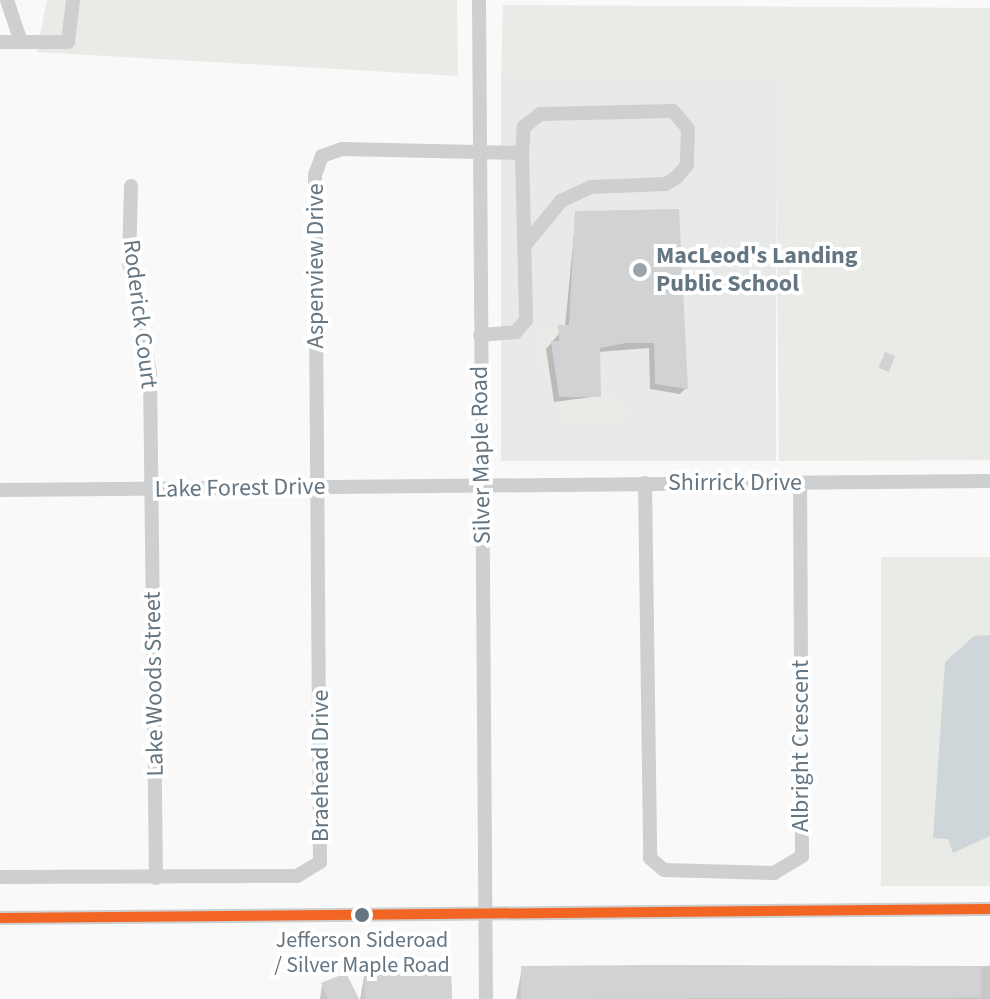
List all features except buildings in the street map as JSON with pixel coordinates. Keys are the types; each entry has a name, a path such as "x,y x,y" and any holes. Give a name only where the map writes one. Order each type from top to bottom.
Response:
{"street":[{"path":"7,0 21,42"},
{"path":"0,42 68,42 73,0"},
{"name":"Silver Maple Road","path":"479,0 486,999"},
{"path":"480,335 516,332 526,320 524,127 540,114 673,111 688,129 687,165 677,177 666,184 591,187 561,201 526,244"},
{"name":"Aspenview Drive","path":"319,488 317,164 342,149 478,149"},
{"path":"478,149 522,153"},
{"name":"Roderick Court","path":"131,186 129,262 150,373 152,489"},
{"name":"Shirrick Drive","path":"481,485 990,481"},
{"name":"Albright Crescent","path":"645,483 650,858 664,870 774,873 802,856 800,482"},
{"name":"Lake Forest Drive","path":"0,490 481,485"},
{"name":"Braehead Drive","path":"0,877 297,876 320,862 319,488"},
{"name":"Lake Woods Street","path":"152,489 156,878"},
{"path":"0,918 485,910 990,909"}],"shaded area":[{"path":"47,0 457,0 458,76 37,52"},
{"path":"503,5 990,8 990,460 779,461 775,78 501,79"},
{"name":"MacLeod's Landing Public School","path":"501,78 776,78 776,461 501,461"},
{"path":"557,327 549,371 541,370 538,330"},
{"path":"619,398 627,410 620,423 561,422 560,400"},
{"path":"881,557 990,557 990,886 881,886"},
{"path":"990,635 990,836 953,853 948,839 933,838 945,662 974,636"}],"transit line":[{"path":"0,918 990,909"}],"place":[{"name":"MacLeod's Landing Public School","path":"640,270"},
{"name":"Jefferson Sideroad / Silver Maple Road","path":"362,915"}]}
